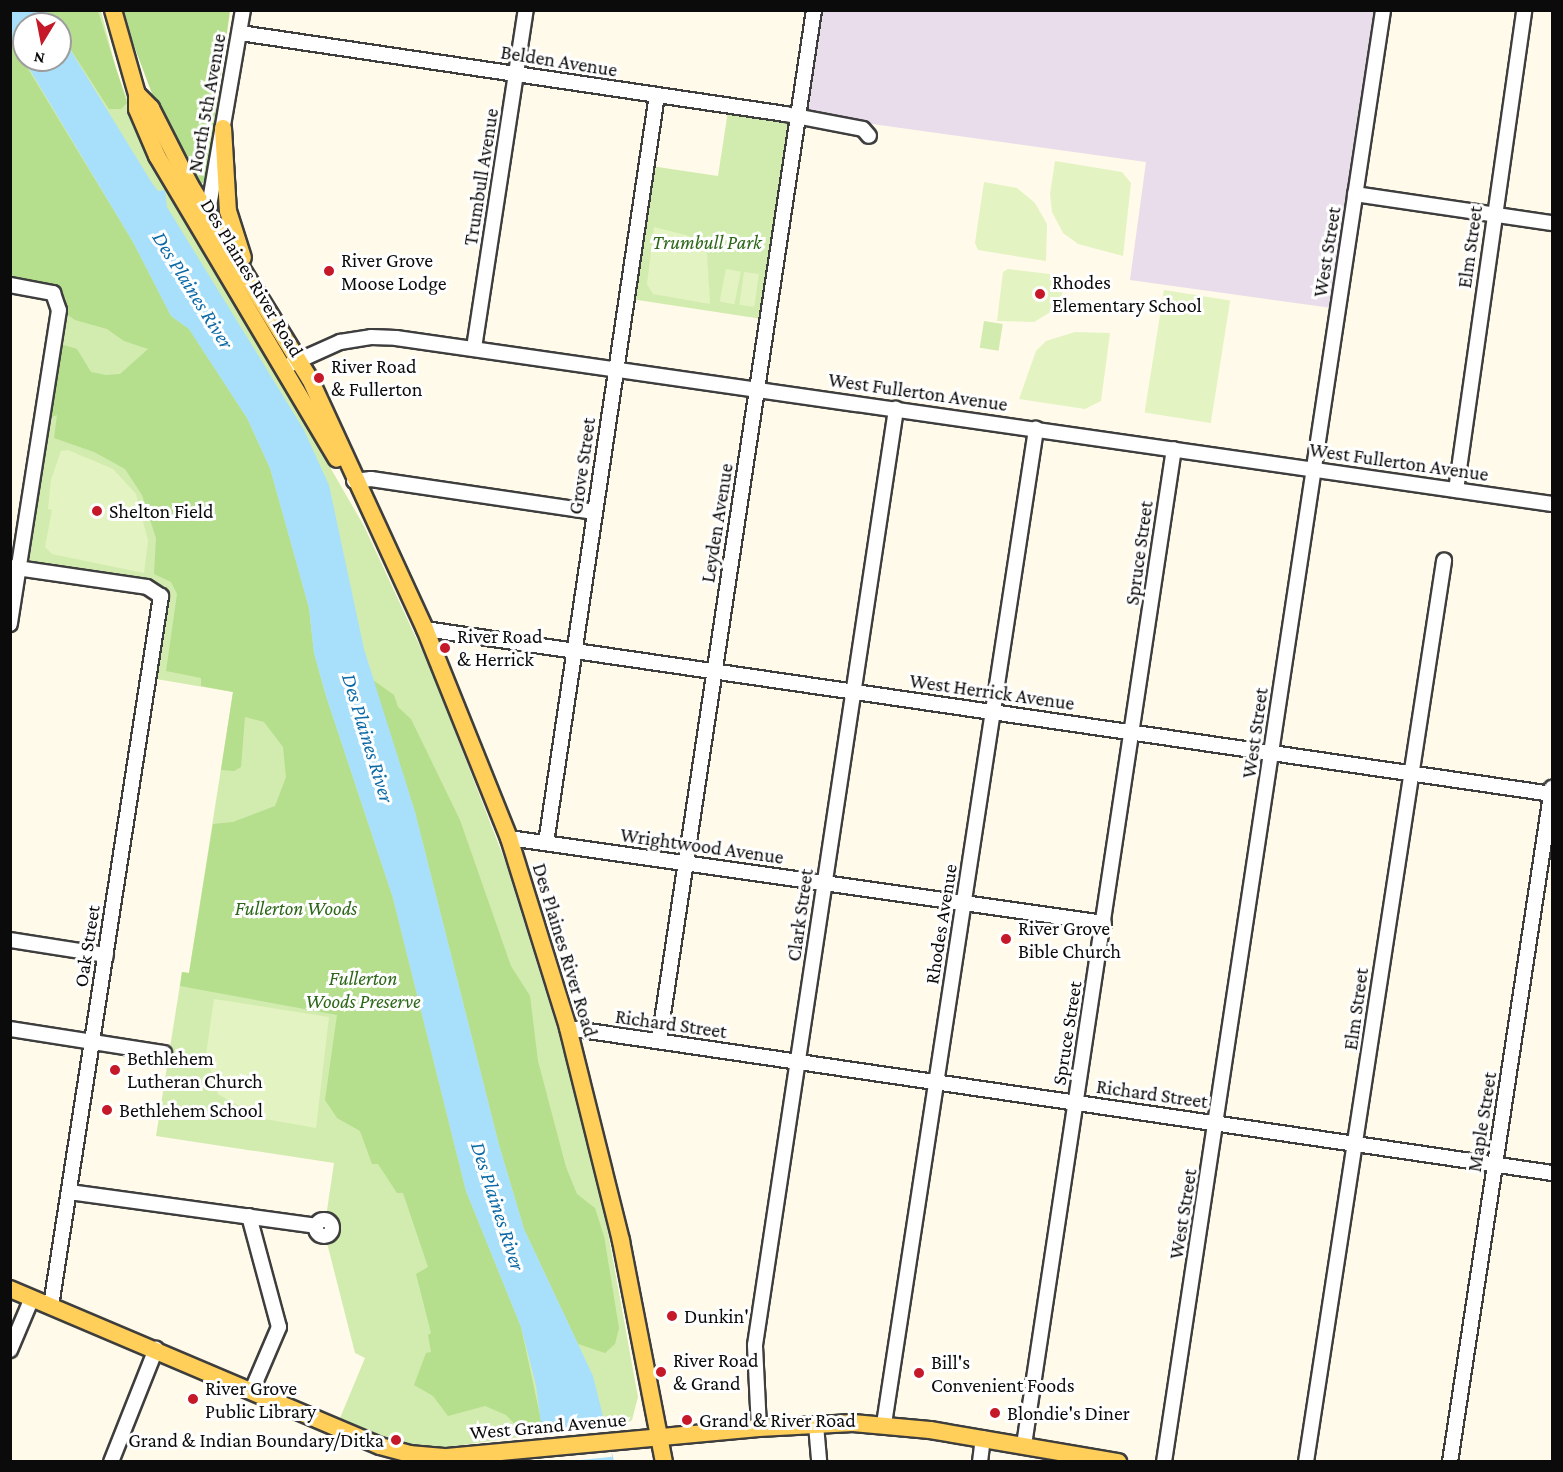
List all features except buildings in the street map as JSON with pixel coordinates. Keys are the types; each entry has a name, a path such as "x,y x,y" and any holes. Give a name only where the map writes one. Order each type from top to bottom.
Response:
{"main road":[{"name":"Des Plaines River Road","path":"113,10 137,93 137,109 157,156 203,238 342,468 352,478 425,629 509,838 568,1028 621,1241 664,1461"},
{"name":"Des Plaines River Road","path":"137,93 151,108 207,213 299,360 351,465 352,478"},
{"path":"223,128 228,211 252,284"},
{"name":"West Grand Avenue","path":"10,1290 252,1390 392,1456 447,1457 759,1428 884,1424 1118,1461"}],"street":[{"name":"North 5th Avenue","path":"203,238 243,10"},
{"name":"Trumbull Avenue","path":"474,348 526,10"},
{"name":"Leyden Avenue","path":"658,1041 814,10"},
{"name":"West Street","path":"1164,1461 1217,1123 1383,10"},
{"name":"Elm Street","path":"1456,490 1524,10"},
{"name":"Belden Avenue","path":"240,33 657,95 863,129 869,136"},
{"name":"Grove Street","path":"546,843 657,95"},
{"path":"1356,194 1552,223"},
{"path":"10,285 48,291 57,297 59,310 15,568 10,624"},
{"name":"West Fullerton Avenue","path":"282,368 340,342 371,337 474,348 1552,504"},
{"name":"Clark Street","path":"759,1428 755,1345 896,409"},
{"name":"Rhodes Avenue","path":"884,1424 1036,429"},
{"name":"Spruce Street","path":"1024,1445 1174,449"},
{"path":"352,478 595,512"},
{"name":"Elm Street","path":"1306,1461 1444,561"},
{"name":"Oak Street","path":"15,568 147,587 160,593 51,1306"},
{"name":"West Herrick Avenue","path":"425,629 1552,794"},
{"name":"Maple Street","path":"1450,1461 1552,788"},
{"name":"Wrightwood Avenue","path":"509,838 1104,922"},
{"path":"10,940 106,955"},
{"name":"Richard Street","path":"568,1028 1552,1173"},
{"path":"10,1029 164,1053"},
{"path":"69,1192 316,1226"},
{"path":"249,1216 279,1327 252,1390"},
{"path":"10,1350 32,1298"},
{"path":"111,1461 156,1349"},
{"path":"816,1425 819,1461"},
{"path":"980,1461 983,1438"}],"shaded area":[{"path":"815,11 1377,11 1332,308 1130,280 1146,162 800,114"}],"green space":[{"name":"Fullerton Woods Preserve","path":"11,11 101,11 116,69 144,145 364,526 431,670 505,861 571,1073 598,1178 638,1397 632,1420 618,1429 543,1434 432,1449 394,1441 340,1418 365,1358 355,1353 326,1239 332,1237 336,1229 333,1220 326,1217 334,1163 156,1136 182,972 189,973 233,692 156,679 168,600 163,587 36,565 29,560 66,304 55,287 11,279"},
{"path":"98,11 127,103 121,109 109,109 72,52 72,12 47,12"},
{"path":"121,11 230,11 206,182 196,185 163,123"},
{"name":"Fullerton Woods","path":"10,39 12,72 30,72 133,242 171,316 189,329 247,418 270,468 309,608 314,653 326,696 393,898 466,1191 521,1327 544,1434 521,1430 506,1415 485,1406 448,1416 433,1396 414,1385 426,1353 431,1352 428,1335 431,1333 416,1274 428,1267 403,1193 397,1193 378,1164 372,1164 360,1131 337,1118 325,1100 337,1015 180,986 182,972 189,973 213,824 233,822 275,806 286,777 283,747 264,722 245,717 241,767 234,771 221,770 233,692 201,686 201,678 166,671 177,594 171,582 154,574 156,538 142,495 125,469 94,452 54,438 57,415 49,418 60,344 77,349 91,372 106,375 120,374 148,349 124,341 107,329 75,320 65,313 66,298 55,287 11,279"},
{"name":"Trumbull Park","path":"728,111 787,121 791,130 762,319 631,299 651,166 718,176"},
{"path":"1055,161 1122,172 1131,183 1123,256 1078,244 1063,233 1052,212 1050,194"},
{"path":"984,182 1017,188 1035,203 1047,224 1046,261 978,250 975,243"},
{"path":"654,227 689,236 707,253 710,304 653,294 647,284"},
{"path":"726,269 741,272 734,304 720,301"},
{"path":"1008,269 1066,276 1060,302 1054,310 1034,322 997,321 1003,272"},
{"path":"744,272 759,274 754,307 739,305"},
{"path":"1164,290 1230,300 1211,423 1145,412"},
{"path":"984,321 1003,324 999,351 980,348"},
{"path":"1075,332 1110,333 1101,401 1085,409 1019,399 1036,351 1046,341"},
{"name":"Shelton Field","path":"68,450 113,469 136,494 148,541 144,573 52,554 45,547 52,510 48,509 51,480 61,451"},
{"path":"373,680 394,695 398,707 411,719 460,820 511,966 530,996 538,1061 566,1167 577,1194 595,1208 604,1236 619,1328 615,1344 605,1353 578,1344 524,1229 499,1145 415,812"},
{"path":"214,999 329,1017 316,1128 260,1118 218,1094 206,1055"}],"water":[{"path":"10,11 46,11 12,12 12,41"},
{"name":"Des Plaines River","path":"72,53 152,183 158,191 165,190 167,207 304,430 329,485 364,649 415,812 499,1145 524,1229 593,1376 614,1461 546,1461 536,1385 521,1327 466,1191 393,898 326,696 314,653 309,608 270,468 247,418 189,329 171,316 133,242 31,72 72,72"}],"pier":[{"path":"609,1428 612,1457 545,1462 542,1435"}],"place":[{"name":"River Grove Moose Lodge","path":"329,271"},
{"name":"Rhodes Elementary School","path":"1040,294"},
{"name":"River Road & Fullerton","path":"319,378"},
{"name":"Shelton Field","path":"97,511"},
{"name":"River Road & Herrick","path":"445,648"},
{"name":"River Grove Bible Church","path":"1006,939"},
{"name":"Bethlehem Lutheran Church","path":"115,1070"},
{"name":"Bethlehem School","path":"107,1110"},
{"name":"Dunkin'","path":"672,1316"},
{"name":"River Road & Grand","path":"661,1372"},
{"name":"Bill's Convenient Foods","path":"919,1373"},
{"name":"River Grove Public Library","path":"193,1399"},
{"name":"Blondie's Diner","path":"995,1413"},
{"name":"Grand & River Road","path":"687,1420"},
{"name":"Grand & Indian Boundary/Ditka","path":"396,1440"}]}
